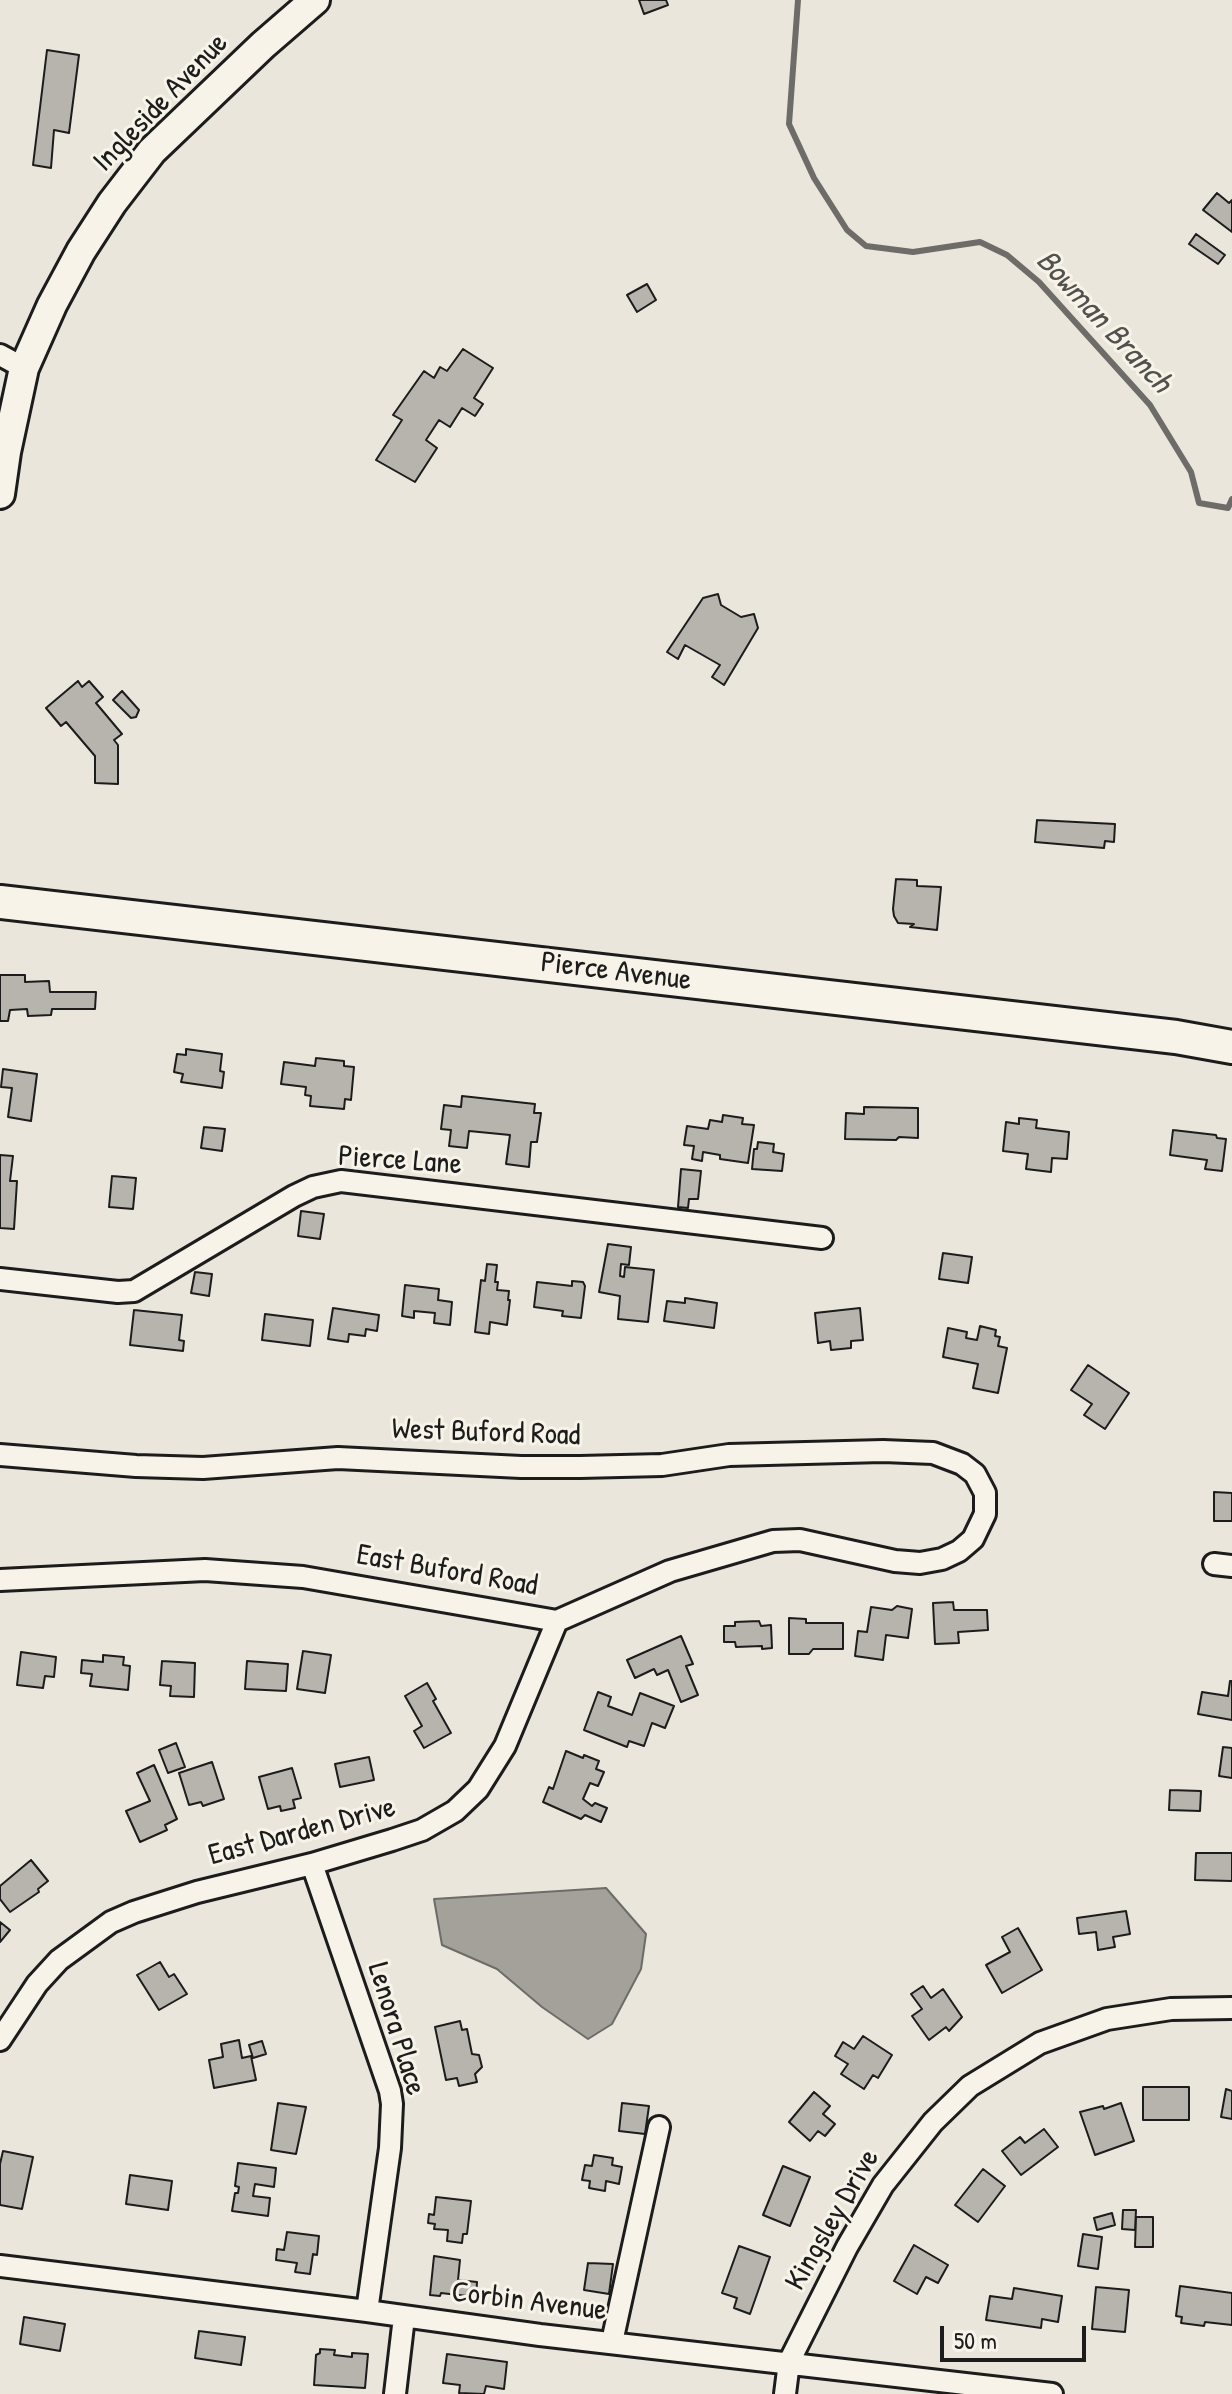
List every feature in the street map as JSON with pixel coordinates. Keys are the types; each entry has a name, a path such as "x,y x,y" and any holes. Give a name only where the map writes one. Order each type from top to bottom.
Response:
{"main road":[{"name":"Pierce Avenue","path":"0,902 1129,1032 1232,1047"}],"street":[{"name":"Ingleside Avenue","path":"0,494 12,361 52,305 81,251 112,203 152,151 315,0"},
{"name":"Pierce Lane","path":"0,1279 118,1292 134,1291 294,1196 313,1187 341,1181 822,1238"},
{"name":"West Buford Road","path":"0,1455 203,1468 338,1458 580,1467 662,1465 729,1455 883,1451 933,1453 968,1468"},
{"name":"East Buford Road","path":"0,1580 205,1570 303,1577 557,1621 670,1571 773,1541 800,1540 895,1561 920,1563 942,1559 959,1551 973,1539 985,1514 985,1493 975,1474 968,1468"},
{"name":"East Darden Drive","path":"0,2040 37,1984 59,1960 111,1922 197,1892 312,1864 422,1830 455,1811 478,1789 505,1746 557,1621"},
{"name":"Lenora Place","path":"312,1864 392,2104 390,2148 367,2311"},
{"name":"Kingsley Drive","path":"785,2394 789,2362 847,2247 883,2185 933,2122 970,2086 1040,2043 1107,2019 1171,2009 1232,2008"},
{"path":"612,2342 659,2127"},
{"name":"Corbin Avenue","path":"0,2266 1052,2394"},
{"path":"395,2394 404,2317"}],"shaded area":[{"path":"606,1888 646,1934 641,1969 612,2024 588,2039 542,2007 497,1969 442,1945 434,1899"}],"building":[{"path":"639,0 666,0 668,5 644,14"},
{"path":"47,50 79,55 69,133 54,130 51,168 33,165"},
{"path":"1217,193 1229,203 1232,200 1232,232 1203,210"},
{"path":"1196,234 1225,255 1218,264 1189,244"},
{"path":"647,284 656,300 637,312 627,295"},
{"path":"463,349 493,368 474,398 483,404 475,416 462,408 450,427 439,420 426,440 437,448 415,482 376,460 402,420 393,415 424,371 434,378 440,367 447,371"},
{"path":"718,594 721,605 741,617 754,614 758,628 724,685 712,677 720,665 685,645 678,659 667,652 703,598"},
{"path":"78,681 82,687 89,681 103,697 96,703 122,734 114,740 118,745 118,784 95,783 95,756 66,722 61,726 46,708"},
{"path":"122,691 139,710 136,717 131,718 113,700"},
{"path":"1037,820 1115,824 1114,842 1105,841 1104,848 1035,842"},
{"path":"896,879 917,880 917,886 941,887 937,930 898,923 893,909"},
{"path":"0,975 25,975 25,982 49,981 50,992 96,992 95,1009 52,1009 51,1015 28,1016 27,1009 10,1010 8,1021 0,1021"},
{"path":"186,1049 222,1054 222,1088 181,1082 183,1074 174,1072 177,1054 186,1055"},
{"path":"316,1058 344,1061 344,1066 354,1067 351,1100 345,1099 344,1109 310,1106 311,1096 305,1095 306,1087 281,1084 284,1062 315,1066"},
{"path":"3,1069 37,1074 31,1121 8,1117 12,1088 1,1087"},
{"path":"462,1096 535,1104 534,1113 541,1113 537,1142 531,1142 529,1167 506,1164 510,1135 469,1131 467,1148 449,1146 451,1130 441,1129 444,1105 461,1107"},
{"path":"864,1107 918,1108 918,1138 845,1139 846,1113 864,1114"},
{"path":"723,1115 743,1118 742,1124 754,1125 748,1163 720,1159 720,1155 703,1152 702,1161 692,1159 694,1146 684,1145 687,1126 708,1129 710,1120 722,1122"},
{"path":"1019,1118 1037,1120 1036,1128 1069,1132 1067,1159 1052,1158 1051,1172 1026,1169 1028,1154 1003,1151 1006,1122 1019,1124"},
{"path":"204,1127 225,1129 222,1151 201,1148"},
{"path":"1173,1130 1226,1139 1222,1171 1205,1169 1207,1160 1170,1155"},
{"path":"758,1142 774,1144 773,1152 784,1154 782,1171 752,1169"},
{"path":"0,1155 13,1156 10,1181 17,1181 14,1229 0,1228"},
{"path":"681,1169 701,1171 698,1199 689,1199 688,1208 678,1207"},
{"path":"112,1176 136,1178 133,1209 109,1207"},
{"path":"301,1211 324,1214 320,1239 298,1236"},
{"path":"608,1244 631,1247 629,1265 621,1264 620,1276 624,1277 625,1267 654,1270 648,1322 618,1319 620,1296 599,1292"},
{"path":"943,1253 972,1257 968,1283 939,1279"},
{"path":"487,1264 497,1265 497,1290 509,1291 510,1300 507,1325 490,1322 489,1334 475,1332 481,1280 485,1281"},
{"path":"195,1272 212,1274 209,1296 191,1293"},
{"path":"572,1281 583,1282 585,1286 581,1318 562,1316 563,1311 534,1307 537,1282 572,1286"},
{"path":"405,1285 439,1289 438,1300 452,1302 450,1325 434,1323 435,1313 414,1311 414,1318 402,1316"},
{"path":"685,1298 717,1303 714,1328 664,1321 667,1301 685,1303"},
{"path":"333,1308 379,1315 377,1331 366,1329 365,1336 349,1334 348,1342 328,1339"},
{"path":"860,1308 863,1340 851,1341 851,1348 831,1350 830,1341 818,1343 815,1313"},
{"path":"134,1310 182,1315 179,1340 184,1341 183,1351 130,1345"},
{"path":"265,1314 313,1320 310,1346 262,1340"},
{"path":"980,1326 996,1330 995,1336 1000,1337 998,1346 1007,1348 998,1393 973,1388 978,1364 943,1357 948,1328 967,1332 966,1338 977,1340"},
{"path":"1088,1365 1129,1393 1105,1429 1084,1415 1092,1404 1071,1390"},
{"path":"1214,1492 1232,1493 1232,1521 1214,1521"},
{"path":"953,1602 954,1610 987,1610 988,1630 958,1632 959,1643 935,1644 933,1603"},
{"path":"897,1606 912,1609 908,1638 886,1635 883,1660 855,1656 858,1631 867,1632 871,1607 892,1610"},
{"path":"789,1618 806,1619 806,1623 843,1623 843,1649 813,1649 809,1654 789,1654"},
{"path":"759,1621 761,1626 771,1625 772,1648 736,1647 735,1642 724,1642 724,1626 735,1626 735,1622"},
{"path":"681,1636 693,1664 686,1666 698,1695 681,1702 668,1670 657,1675 654,1669 635,1678 627,1660"},
{"path":"303,1651 331,1655 325,1693 297,1689"},
{"path":"21,1652 56,1657 54,1677 45,1676 43,1688 17,1685"},
{"path":"103,1655 124,1657 123,1665 130,1666 128,1690 90,1686 92,1674 81,1673 82,1660 103,1662"},
{"path":"162,1661 195,1663 194,1697 170,1696 171,1686 160,1685"},
{"path":"247,1661 288,1664 286,1691 245,1689"},
{"path":"1230,1681 1232,1720 1198,1714 1202,1692 1228,1696"},
{"path":"427,1683 451,1733 424,1748 414,1731 422,1726 405,1696"},
{"path":"598,1692 611,1697 608,1706 632,1715 640,1693 674,1706 665,1728 652,1723 644,1746 629,1741 627,1747 584,1730"},
{"path":"176,1743 185,1767 168,1773 159,1750"},
{"path":"1223,1747 1232,1748 1232,1778 1219,1776"},
{"path":"566,1751 599,1761 596,1769 604,1772 598,1786 590,1783 583,1799 592,1806 595,1803 607,1808 601,1822 585,1815 581,1819 543,1802 549,1787 553,1789"},
{"path":"369,1757 374,1780 340,1787 335,1764"},
{"path":"212,1762 224,1799 203,1806 201,1802 189,1805 179,1773"},
{"path":"154,1765 177,1819 165,1825 167,1830 140,1842 126,1811 150,1801 137,1773"},
{"path":"292,1768 301,1798 293,1800 295,1808 281,1811 280,1806 268,1809 259,1777"},
{"path":"1170,1790 1201,1791 1200,1811 1169,1810"},
{"path":"1196,1853 1232,1853 1232,1881 1195,1880"},
{"path":"31,1860 48,1881 38,1889 39,1892 10,1912 0,1899 0,1886"},
{"path":"1126,1911 1130,1934 1113,1937 1115,1947 1098,1950 1096,1932 1079,1934 1077,1918"},
{"path":"0,1922 10,1930 0,1942"},
{"path":"1018,1928 1042,1970 1002,1993 986,1965 1010,1952 1002,1937"},
{"path":"160,1962 169,1977 174,1974 187,1994 159,2010 137,1975"},
{"path":"923,1986 931,1998 943,1989 962,2017 949,2031 946,2027 929,2040 912,2016 922,2009 911,1994"},
{"path":"460,2021 462,2030 467,2029 472,2054 479,2055 482,2067 475,2074 477,2082 459,2086 457,2078 446,2080 435,2027"},
{"path":"863,2036 892,2055 878,2078 873,2075 864,2089 841,2074 848,2064 835,2056 843,2042 854,2049"},
{"path":"239,2040 242,2058 251,2056 256,2080 214,2088 209,2060 223,2057 221,2044"},
{"path":"262,2041 266,2054 253,2058 249,2045"},
{"path":"1143,2087 1189,2087 1189,2120 1143,2120"},
{"path":"1226,2089 1232,2091 1232,2119 1221,2117"},
{"path":"814,2092 830,2106 823,2114 835,2124 825,2136 818,2131 810,2141 789,2122"},
{"path":"278,2103 306,2107 296,2154 271,2150"},
{"path":"622,2103 649,2106 645,2134 619,2131"},
{"path":"1121,2103 1134,2141 1095,2155 1080,2112"},
{"path":"1044,2129 1058,2147 1021,2175 1002,2151 1020,2137 1025,2143"},
{"path":"3,2151 33,2157 22,2209 0,2205"},
{"path":"594,2155 613,2158 612,2165 622,2167 619,2184 606,2181 605,2191 589,2188 590,2181 582,2180 585,2165 592,2166"},
{"path":"238,2163 276,2168 274,2187 255,2184 253,2196 270,2198 268,2216 232,2211 239,2187 235,2186"},
{"path":"783,2166 810,2177 790,2226 763,2215"},
{"path":"983,2169 1005,2186 978,2222 955,2205"},
{"path":"130,2175 172,2181 168,2210 126,2204"},
{"path":"436,2197 471,2201 467,2234 463,2234 462,2243 447,2241 448,2230 434,2229 435,2224 428,2223 429,2214 434,2215"},
{"path":"1123,2210 1136,2210 1135,2230 1122,2229"},
{"path":"1112,2213 1115,2225 1097,2230 1094,2218"},
{"path":"1136,2217 1153,2217 1153,2247 1135,2247"},
{"path":"287,2232 319,2236 317,2255 313,2254 310,2274 295,2272 297,2263 276,2260 277,2249 284,2250"},
{"path":"1083,2234 1102,2237 1098,2269 1078,2266"},
{"path":"914,2245 948,2265 938,2283 926,2277 917,2294 894,2281"},
{"path":"739,2246 770,2257 750,2314 734,2308 737,2298 722,2293"},
{"path":"434,2256 460,2260 458,2280 477,2282 476,2297 441,2293 440,2296 430,2295"},
{"path":"588,2263 613,2264 609,2294 584,2290"},
{"path":"1180,2286 1232,2293 1232,2325 1181,2323 1182,2317 1176,2316"},
{"path":"1096,2287 1129,2290 1125,2332 1092,2329"},
{"path":"1014,2288 1062,2296 1058,2322 1042,2319 1041,2328 986,2320 990,2296 1012,2299"},
{"path":"24,2317 65,2324 60,2351 20,2344"},
{"path":"199,2331 245,2337 241,2365 195,2358"},
{"path":"320,2349 335,2350 334,2355 352,2357 352,2353 368,2354 365,2388 314,2385 316,2355"},
{"path":"447,2354 507,2362 504,2389 486,2386 484,2394 459,2393 460,2385 443,2383"}],"waterway":[{"name":"Bowman Branch","path":"798,0 789,124 814,178 847,230 866,246 913,252 980,242 1007,255 1039,282 1150,405 1191,472 1199,503 1228,508 1232,499"}]}
